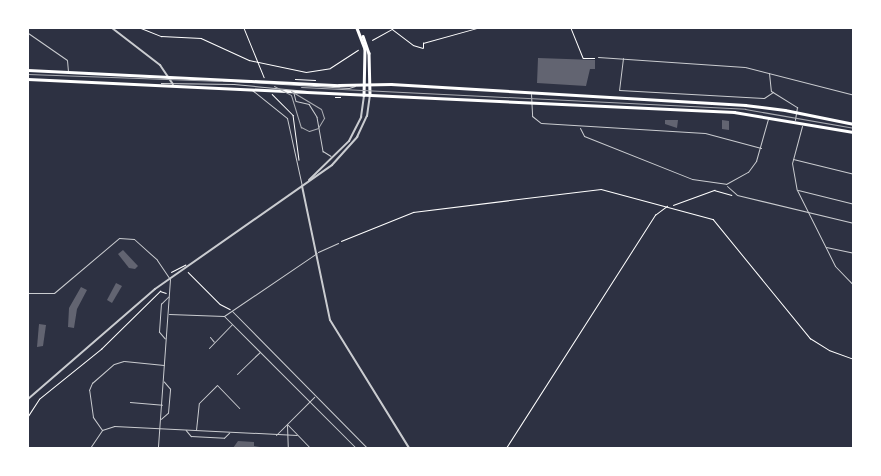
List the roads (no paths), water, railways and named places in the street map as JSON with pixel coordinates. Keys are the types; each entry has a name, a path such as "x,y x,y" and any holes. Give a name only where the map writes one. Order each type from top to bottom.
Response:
{"main road":[{"path":"358,29 369,51 370,95"},
{"path":"358,29 365,49 364,95"},
{"path":"28,70 370,84 757,106 854,124"},
{"path":"28,78 172,83 364,95 734,112 795,120 854,132"}],"street":[{"path":"112,28 160,65 172,83"},
{"path":"28,33 67,60 68,71"},
{"path":"598,57 745,67 854,95"},
{"path":"623,58 619,90 764,98 772,92"},
{"path":"769,73 768,82 772,92 797,106 795,120"},
{"path":"252,89 287,118 330,320 408,448"},
{"path":"531,92 532,117 538,122 579,127 705,133 761,148"},
{"path":"302,186 335,158 358,126 364,95"},
{"path":"28,399 128,310 334,164 349,148 361,129 369,109 370,95"},
{"path":"726,184 748,172 761,148 768,119"},
{"path":"802,126 792,159 797,190 835,266 854,286"},
{"path":"579,127 584,136 692,179 726,184 737,195 854,223"},
{"path":"792,159 854,174"},
{"path":"797,190 854,204"},
{"path":"28,293 54,293 119,238 134,239 157,260 170,279 158,448"},
{"path":"168,314 224,316 317,253 338,243"},
{"path":"825,246 854,253"},
{"path":"232,310 315,397 367,448"},
{"path":"224,316 356,448"},
{"path":"209,348 232,324"},
{"path":"210,337 214,342"},
{"path":"237,374 260,352"},
{"path":"102,430 93,417 89,390 92,383 114,364 124,361 165,365"},
{"path":"215,381 239,408"},
{"path":"196,431 199,402 217,385"},
{"path":"275,436 315,397"},
{"path":"287,424 310,448"},
{"path":"287,424 288,448"},
{"path":"90,448 102,430 114,426 275,436 297,435"}],"lane":[{"path":"205,78 349,88 359,85"},
{"path":"172,83 301,88 311,92"},
{"path":"275,84 291,91 294,98 311,106 318,118 323,151 335,158 334,164"},
{"path":"294,98 301,91"},
{"path":"166,340 159,332 161,304 169,296"},
{"path":"161,418 168,413 170,388 164,382"},
{"path":"130,402 162,404"},
{"path":"186,430 191,436 224,438 229,433"}],"tram line":[{"path":"28,74 222,81"},
{"path":"274,86 291,95 301,127 309,131 318,128 324,118 321,109 291,91"},
{"path":"301,87 745,109 854,128"}]}
